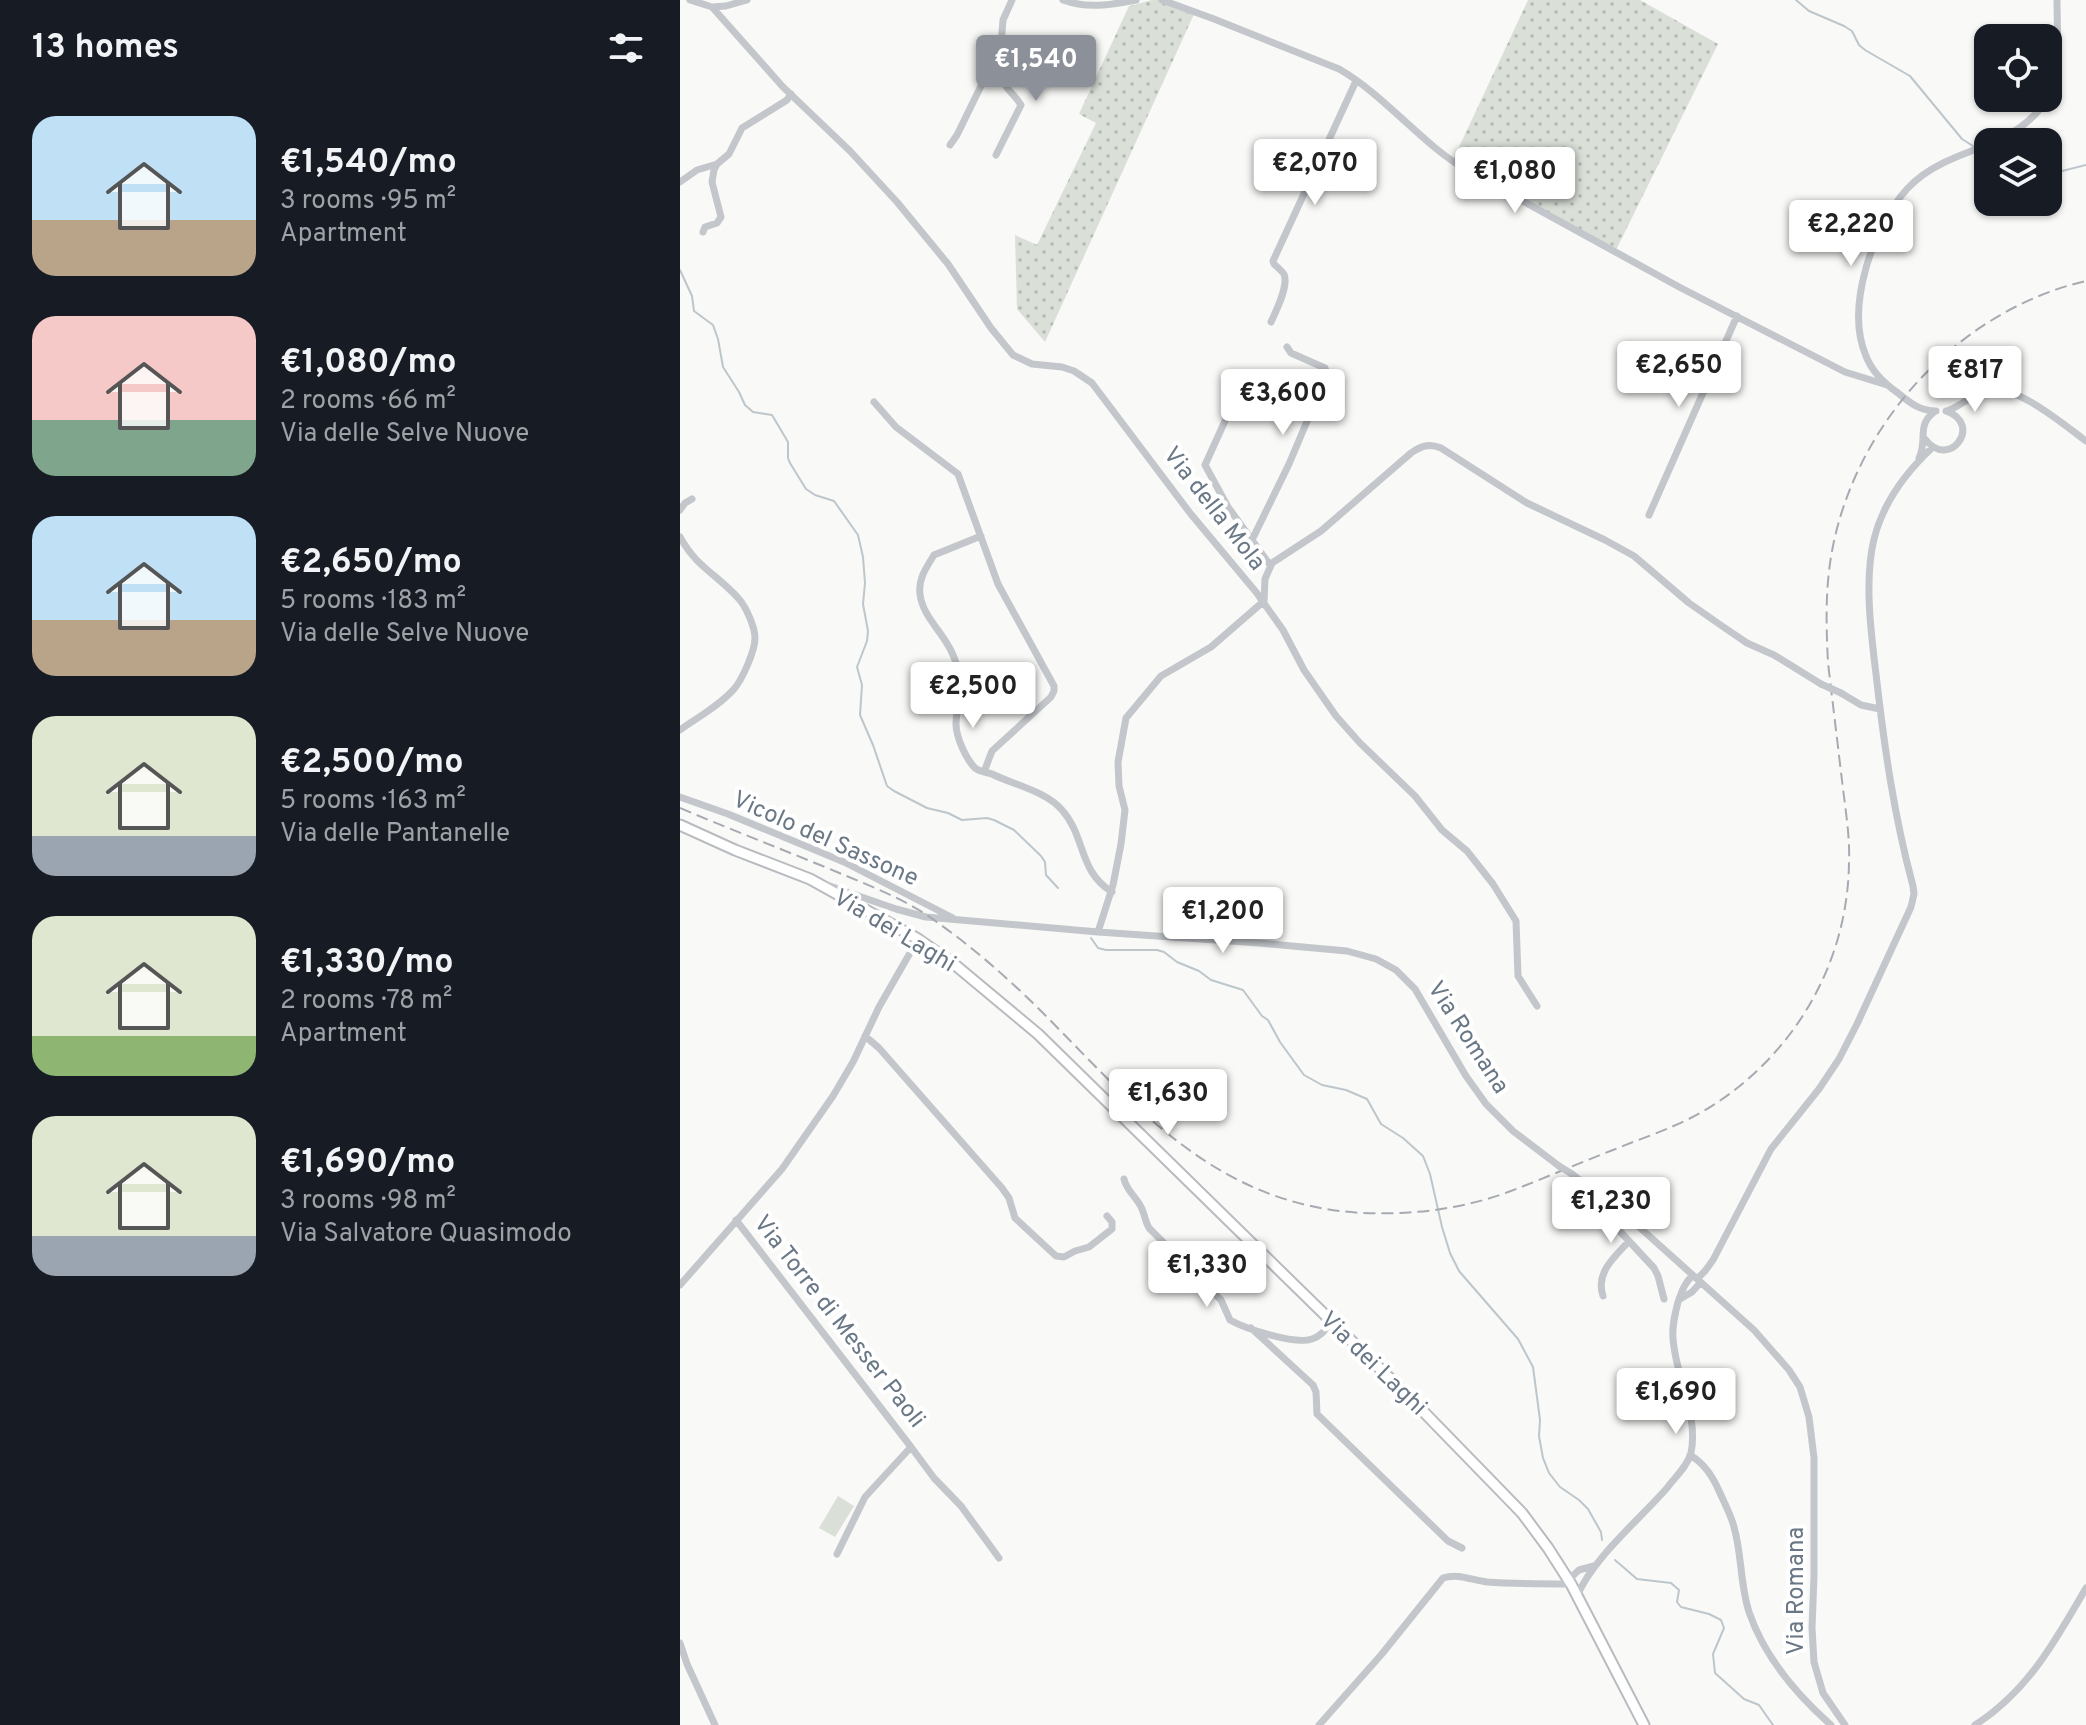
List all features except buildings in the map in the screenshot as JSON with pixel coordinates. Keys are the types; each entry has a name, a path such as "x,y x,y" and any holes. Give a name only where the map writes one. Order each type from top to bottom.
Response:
{"main road":[{"name":"Via dei Laghi","path":"680,825 810,879 918,939 954,964 1038,1034 1505,1495 1536,1531 1572,1586 1644,1725"}],"street":[{"path":"690,0 712,7 747,0"},
{"path":"950,145 1001,45 1003,20 1012,0"},
{"path":"1063,0 1093,6 1136,0"},
{"path":"1162,0 1339,69 1452,162 1681,288 1845,372 1887,385"},
{"path":"2057,0 2057,24"},
{"name":"Via della Mola","path":"712,7 791,94 897,202 948,264 1014,356 1032,364 1074,371 1090,380 1106,399 1190,513 1263,602 1283,630 1304,670 1350,733 1415,796 1442,830 1467,851 1493,884 1516,921 1518,976 1537,1006"},
{"path":"990,67 1003,77 1021,105 996,155"},
{"path":"1271,322 1281,300 1285,277 1273,261 1356,81"},
{"path":"680,182 697,170 717,164 729,154 742,128 787,100 791,94"},
{"path":"2019,128 2038,112"},
{"path":"1974,150 1926,173 1907,189 1889,215 1870,258 1859,302 1859,330 1868,361 1887,385 1915,407 1926,411 1947,411 1985,391 2004,389 2052,416 2086,441"},
{"path":"703,232 705,227 717,223 721,217 711,177 717,164"},
{"path":"1649,515 1737,316"},
{"path":"1252,540 1289,464 1327,374 1325,368 1291,353 1287,347"},
{"path":"1240,388 1205,465 1228,507 1270,565"},
{"path":"874,402 896,427 958,473 1003,594 1054,689 1051,697 992,751 984,772"},
{"path":"1961,422 1965,403"},
{"path":"1319,1725 1443,1578 1457,1576 1509,1584 1572,1586 1583,1583 1594,1566 1662,1493 1690,1455 1690,1420 1673,1340 1674,1318 1680,1299 1692,1292 1696,1279 1713,1260 1771,1149 1833,1069 1857,1024 1911,907 1914,894 1896,819 1870,619 1872,548 1885,508 1917,462 1925,439 1924,425 1915,407"},
{"path":"1924,425 1936,411"},
{"path":"1925,439 1933,447 1944,450 1954,447 1961,438 1963,427 1956,415 1947,411"},
{"path":"1098,932 1112,892 1125,813 1118,772 1126,718 1161,676 1205,652 1263,602 1270,565 1321,531 1414,451 1426,445 1445,450 1527,503 1631,554 1689,603 1747,643 1861,705 1880,709"},
{"path":"1917,462 1933,447"},
{"path":"680,510 692,499"},
{"path":"981,536 934,555 920,581 919,591 925,609 947,642 958,666 962,685 956,730 975,768 1034,792 1059,807 1068,817 1090,872 1099,884 1112,892"},
{"path":"680,537 695,560 742,602 755,639 736,686 705,714 680,730"},
{"name":"Vicolo del Sassone","path":"680,797 844,862 955,919"},
{"name":"Via Romana","path":"810,879 926,917 1338,950 1370,957 1396,970 1415,989 1486,1104 1513,1131 1621,1211 1754,1330 1795,1378 1806,1403 1813,1436 1814,1662 1823,1693 1845,1725"},
{"name":"Via Torre di Messer Paoli","path":"680,1285 782,1169 848,1071 879,1007 918,939"},
{"path":"865,1036 1002,1188 1009,1198 1015,1218 1056,1256 1064,1257 1089,1247 1112,1229 1112,1222 1107,1216"},
{"path":"1124,1179 1126,1188 1142,1207 1149,1228 1221,1300 1230,1320 1299,1341 1322,1334 1332,1322"},
{"path":"1581,1181 1598,1207 1654,1268 1664,1299"},
{"name":"Via Torre di Messer Paoli","path":"736,1220 999,1558"},
{"path":"1603,1296 1600,1288 1604,1271 1629,1241"},
{"path":"1251,1328 1313,1385 1317,1414 1448,1541 1462,1548"},
{"name":"Via Torre di Messer Paoli","path":"837,1554 865,1497 911,1447"},
{"path":"1690,1455 1709,1472 1729,1513 1735,1529 1749,1612 1764,1646 1797,1691 1831,1725"},
{"path":"1561,1568 1579,1570 1594,1566"},
{"path":"1572,1586 1579,1570"},
{"path":"1975,1725 1999,1708 2029,1679 2086,1588"},
{"path":"680,1643 716,1723"}],"shaded area":[{"path":"1152,0 1195,12 1045,342 1017,309 1015,235 1037,245 1096,123 1079,114 1129,6"},
{"path":"1528,0 1640,0 1718,44 1615,252 1452,162"},
{"path":"838,1496 854,1506 835,1537 819,1528"}],"waterway":[{"path":"1796,0 1809,11 1852,31 1865,50 1910,76 1962,139 1973,146"},
{"path":"2062,171 2086,165"},
{"path":"680,270 692,296 694,311 713,325 723,367 745,405 753,412 772,415 788,442 790,463 806,489 834,501 858,535 863,557 863,604 868,631 857,667 862,685 860,715 887,786 927,808 962,820 987,818 1014,830 1041,856 1046,875 1058,888"},
{"path":"1091,938 1098,948 1106,950 1164,952 1211,980 1243,990 1268,1020 1304,1075 1322,1085 1367,1099 1381,1124 1423,1156 1450,1253 1459,1271 1518,1339 1533,1367 1539,1436 1549,1473 1560,1487 1588,1509 1602,1540"},
{"path":"1615,1560 1637,1579 1671,1583 1679,1590 1677,1602 1681,1607 1721,1620 1724,1628 1713,1654 1715,1673 1744,1699 1759,1705 1773,1725"}],"railway":[{"path":"680,808 875,888 923,912 1005,977 1148,1117 1223,1172 1265,1192 1311,1206 1382,1213 1420,1212 1457,1206 1511,1191 1702,1112 1734,1091 1762,1066 1808,1006 1826,973 1838,938 1846,900 1849,862 1848,826 1828,663 1827,619 1830,561 1846,500 1865,456 1891,415 1922,378 1957,345 1997,317 2040,296 2086,281"}]}
